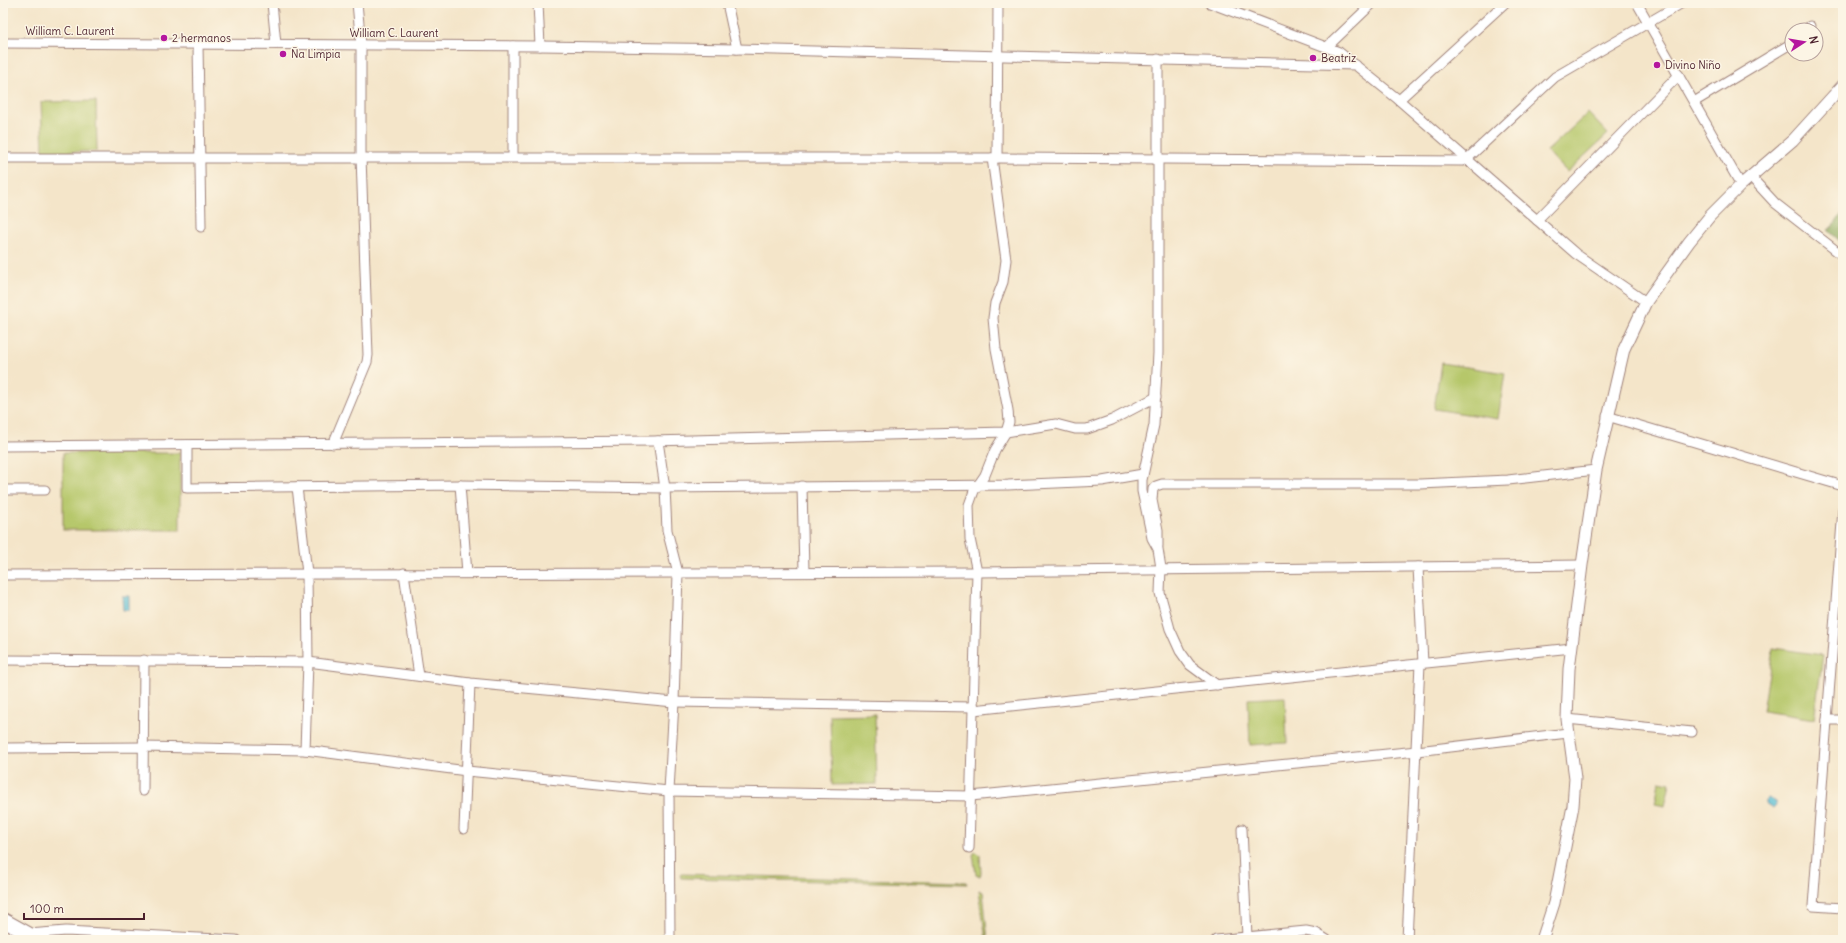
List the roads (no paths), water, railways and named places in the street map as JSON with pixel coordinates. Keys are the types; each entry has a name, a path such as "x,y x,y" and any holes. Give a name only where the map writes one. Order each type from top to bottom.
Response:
{"main road":[{"path":"3,920 34,937"}],"street":[{"path":"272,3 276,44"},
{"path":"333,444 367,362 368,355 361,157 361,45 357,3"},
{"path":"538,3 540,46"},
{"path":"727,3 737,49"},
{"path":"969,848 977,572 970,539 969,505 971,497 985,475 993,455 1006,432 1009,422 996,349 993,318 995,303 1003,282 1006,260 995,158 998,3"},
{"path":"1210,3 1339,52 1399,100 1576,254 1646,302"},
{"path":"1327,47 1373,3"},
{"path":"1399,100 1505,3"},
{"path":"1637,3 1741,185"},
{"path":"3,158 513,157 1463,161 1467,159 1555,77 1682,3"},
{"name":"William C. Laurent","path":"3,43 540,46 737,49 1356,65"},
{"path":"198,44 201,227"},
{"path":"512,46 513,157"},
{"path":"1694,102 1784,48"},
{"path":"1158,60 1158,354 1154,425 1143,474 1142,491 1148,501 1152,538 1158,549 1161,568 1160,593 1163,611 1180,651 1190,665 1217,684"},
{"path":"1537,220 1679,75"},
{"path":"1542,940 1555,896 1574,794 1573,761 1567,719 1572,648 1582,565 1596,470 1607,416 1624,349 1646,302 1688,242 1710,216 1741,185 1793,140 1843,85"},
{"path":"1751,177 1775,203 1843,256"},
{"path":"3,446 658,441 1006,432 1056,424 1075,429 1087,429 1112,420 1156,397"},
{"path":"1607,416 1843,486"},
{"path":"658,441 665,488 667,530 678,572 674,702 669,791 670,940"},
{"path":"187,445 187,488 460,485 665,488 978,485 1102,481 1143,474"},
{"path":"1148,501 1153,489 1162,484 1420,484 1508,480 1596,470"},
{"path":"460,485 467,573"},
{"path":"802,486 804,572"},
{"path":"297,487 307,574 308,662 305,750"},
{"path":"3,490 44,490"},
{"path":"1843,509 1813,906 1843,908"},
{"path":"3,575 977,572 1161,568 1582,565"},
{"path":"1407,940 1416,751 1422,663 1418,567"},
{"path":"404,573 419,676"},
{"path":"3,660 308,662 470,683 674,702 974,708 1572,648"},
{"path":"143,792 144,660"},
{"path":"464,829 470,683"},
{"path":"1567,719 1692,732"},
{"path":"1826,720 1843,720"},
{"path":"3,748 144,747 305,750 467,771 669,791 971,796 1416,751 1568,734"},
{"path":"1242,829 1245,938"},
{"path":"34,937 66,931 236,940"},
{"path":"1216,940 1306,931 1316,933 1327,940"}],"water":[{"path":"122,596 129,596 129,610 123,610"},
{"path":"1768,798 1775,802 1776,806 1773,809 1765,804 1765,801"}],"place":[{"name":"2 hermanos","path":"164,38"},
{"name":"Ña Limpia","path":"283,54"},
{"name":"Beatriz","path":"1313,58"},
{"name":"Divino Niño","path":"1657,65"}]}
